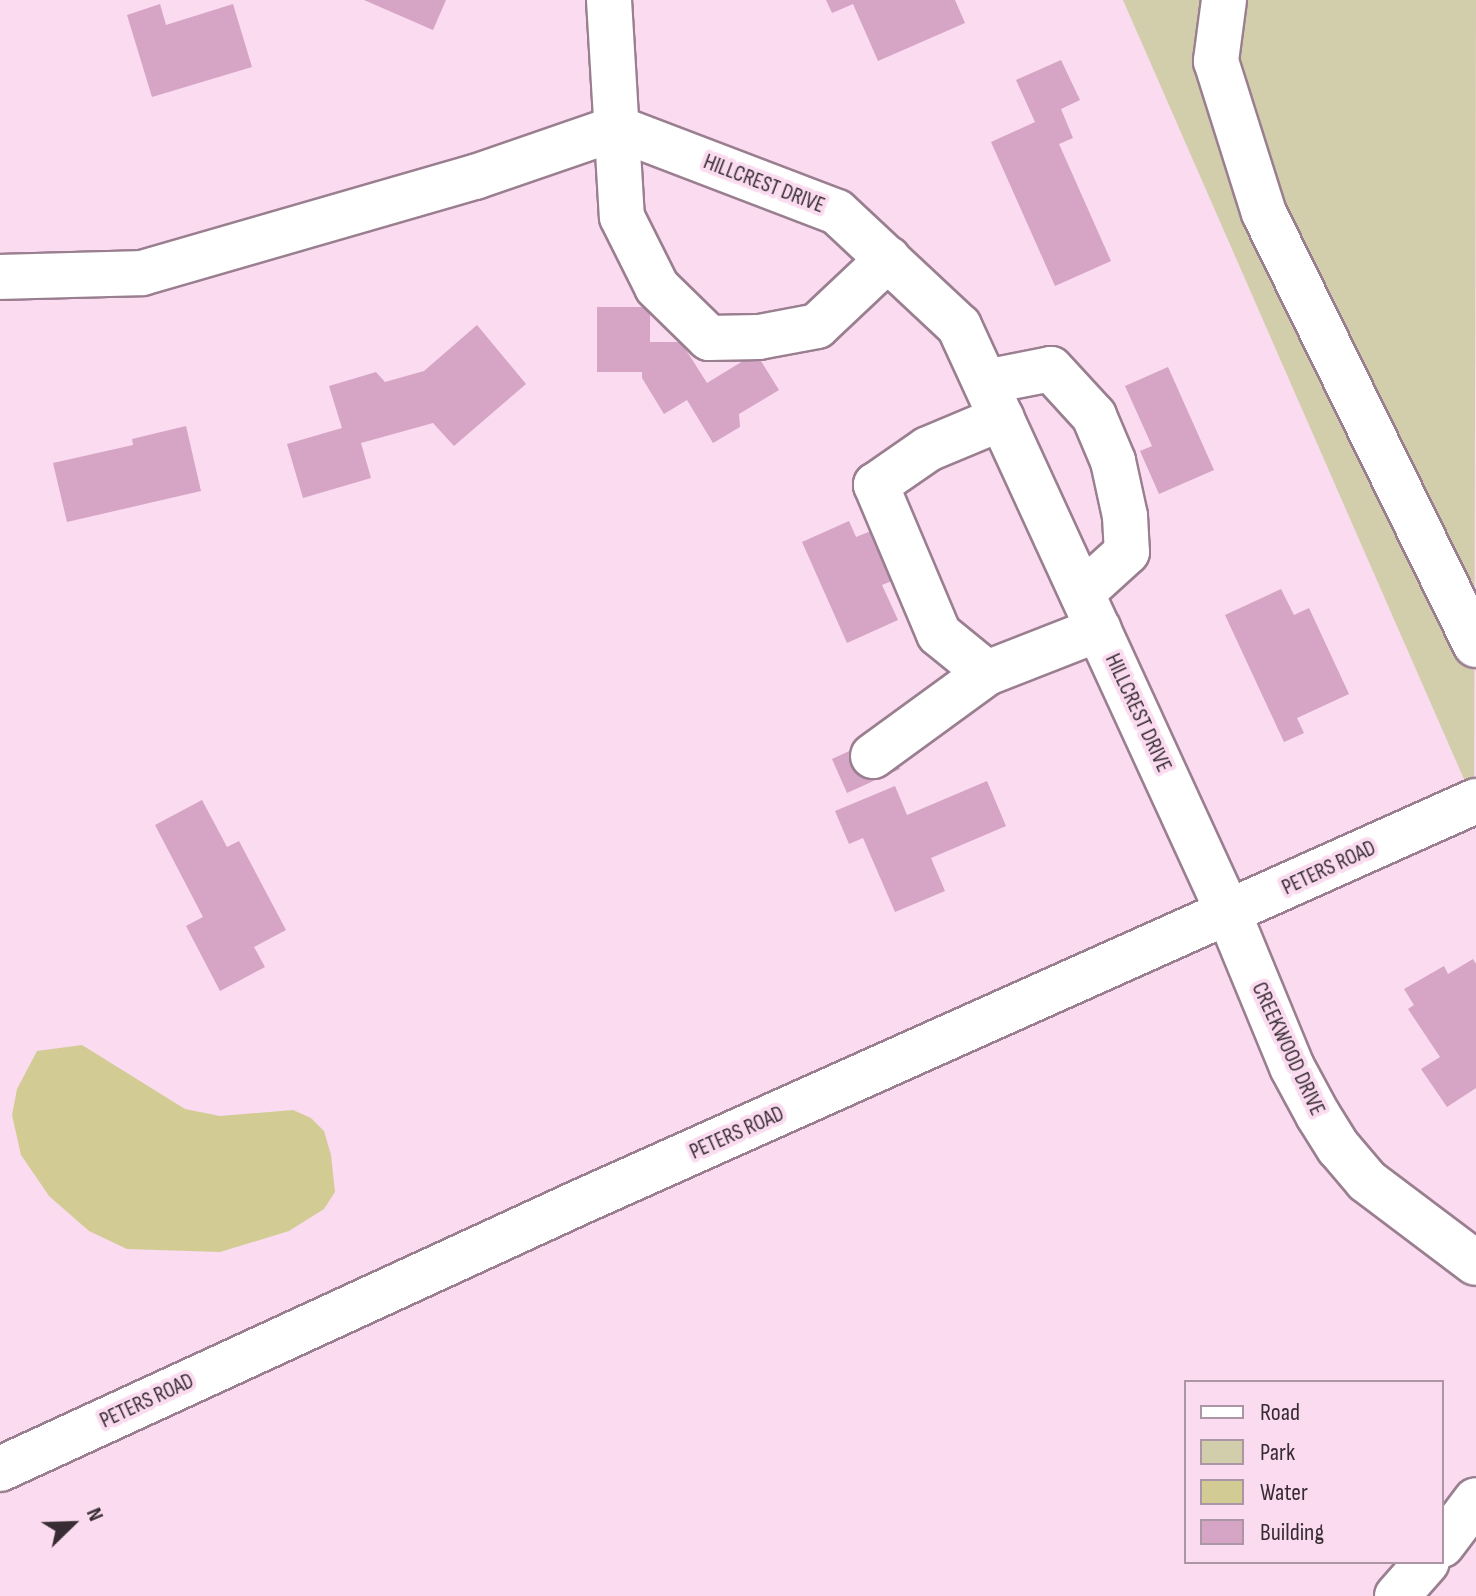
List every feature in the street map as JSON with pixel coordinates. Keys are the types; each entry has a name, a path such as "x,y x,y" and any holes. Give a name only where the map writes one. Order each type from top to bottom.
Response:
{"street":[{"path":"609,0 622,217 657,287 709,338 759,337 817,326 888,259"},
{"path":"1224,0 1216,61 1264,213 1476,645"},
{"path":"0,277 142,273 475,177 617,128"},
{"name":"HILLCREST DRIVE","path":"617,128 837,212 959,326 1229,914"},
{"path":"873,756 987,673 1090,611 1127,552 1125,516 1113,461 1094,416 1051,369 993,400 876,485 939,634 987,673"},
{"name":"PETERS ROAD","path":"0,1469 578,1203 1476,801"},
{"name":"CREEKWOOD DRIVE","path":"1229,914 1292,1067 1339,1148 1367,1181 1476,1263"},
{"path":"1444,1542 1476,1500"},
{"path":"1397,1596 1425,1564"}],"green space":[{"path":"1123,0 1476,0 1474,802"}],"water":[{"path":"82,1045 185,1109 220,1116 293,1110 311,1118 324,1131 331,1155 335,1192 324,1209 289,1231 220,1252 127,1249 89,1231 49,1196 21,1155 12,1115 17,1089 37,1051"}],"building":[{"path":"364,0 446,0 433,30"},
{"path":"826,0 955,0 965,23 878,61 853,4 832,13"},
{"path":"160,4 166,25 233,4 252,67 152,97 127,15"},
{"path":"1061,60 1080,100 1061,109 1073,138 1059,144 1111,261 1055,286 991,142 1035,122 1016,80"},
{"path":"597,307 650,307 650,342 681,342 707,383 756,353 779,390 739,414 740,427 713,443 687,400 664,414 642,378 642,372 597,372"},
{"path":"477,325 526,384 454,446 433,423 361,443 371,478 303,498 287,444 342,428 329,386 376,372 385,382 424,371"},
{"path":"1168,367 1214,470 1159,494 1140,451 1152,446 1125,386"},
{"path":"186,426 201,491 67,522 53,463 133,445 132,439"},
{"path":"849,521 856,537 871,531 894,580 882,585 898,620 847,643 802,542"},
{"path":"1281,589 1294,615 1309,608 1349,694 1297,718 1304,733 1284,742 1225,615"},
{"path":"884,735 900,769 847,793 832,759"},
{"path":"987,781 1006,826 931,858 945,891 895,912 863,838 849,844 835,811 895,786 907,815"},
{"path":"202,800 227,847 239,841 286,930 254,947 265,967 220,991 186,926 203,917 155,825"},
{"path":"1473,959 1476,964 1476,1088 1447,1107 1421,1069 1440,1057 1408,1009 1414,1005 1404,989 1444,966 1448,974"}]}
